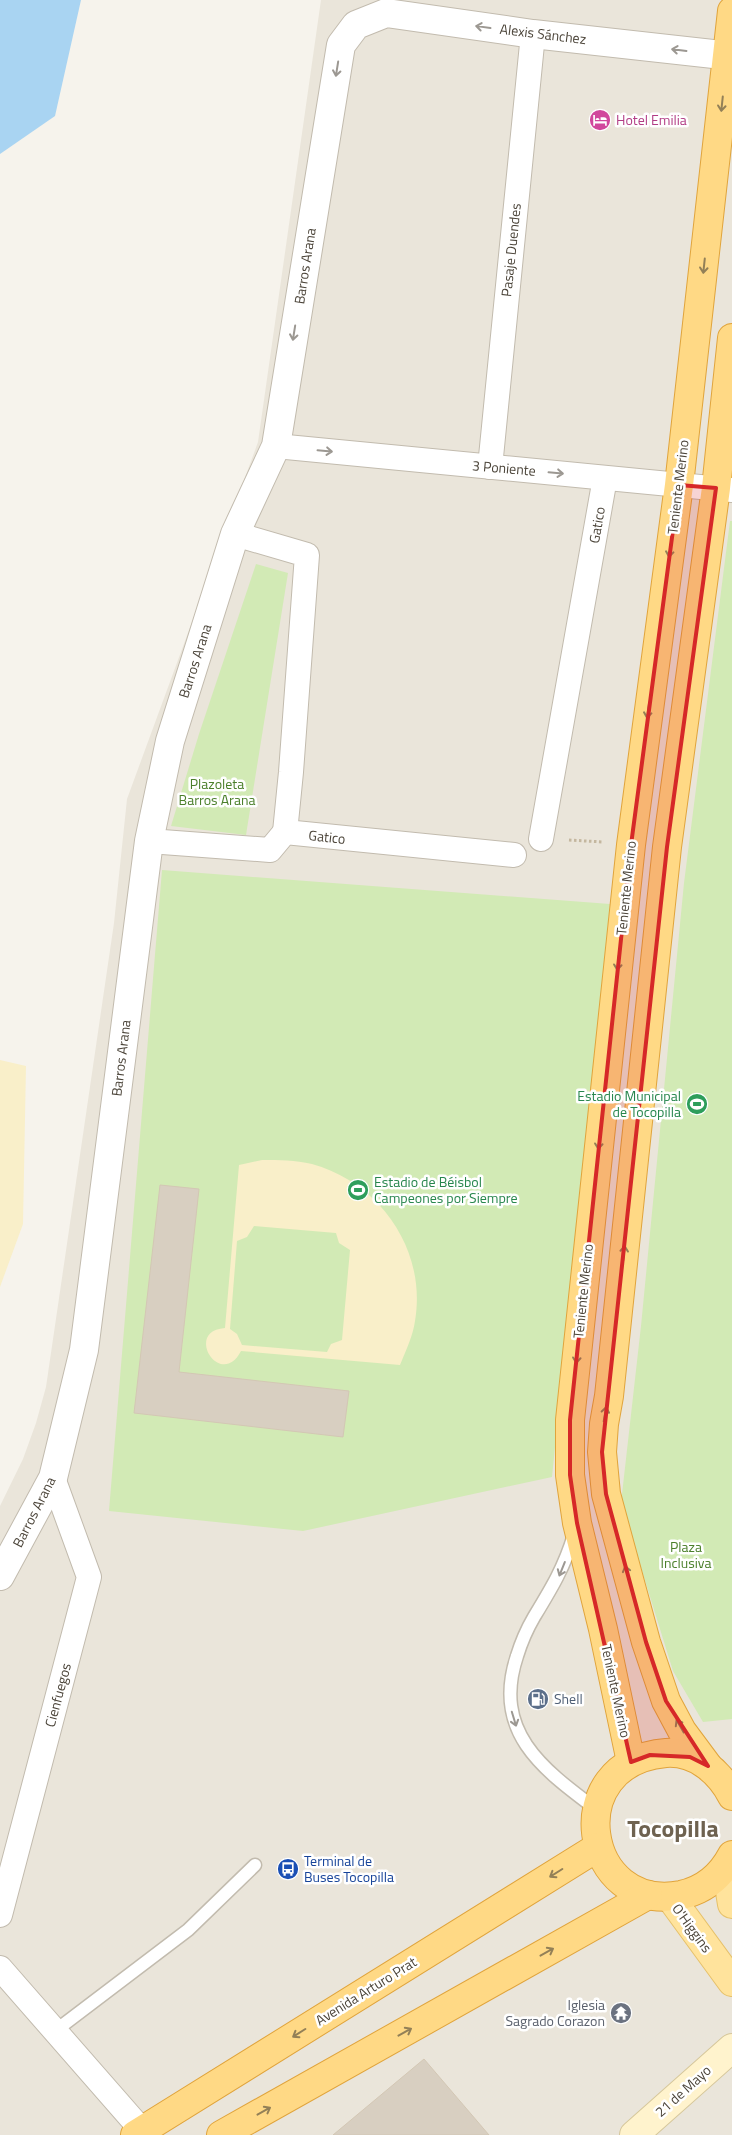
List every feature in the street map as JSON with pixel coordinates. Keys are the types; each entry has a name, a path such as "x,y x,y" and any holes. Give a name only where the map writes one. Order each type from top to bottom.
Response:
{"highway":[{"name":"Teniente Merino","path":"631,1762 603,1629 577,1523 570,1475 570,1420 630,845 679,485 730,56 732,12"},
{"path":"724,1780 682,1731 666,1701 646,1642 606,1494 602,1452 667,847 724,489 732,338"},
{"path":"659,1896 626,1885 609,1869 598,1848 594,1828 596,1808 603,1790 615,1774 631,1762 650,1755 670,1753 690,1757 724,1780"},
{"name":"Avenida Arturo Prat","path":"141,2134 598,1848"},
{"path":"221,2135 659,1896 691,1893 710,1883 729,1861"}],"main road":[{"path":"729,1861 732,1904"},
{"name":"O'Higgins","path":"659,1896 732,1982"},
{"name":"21 de Mayo","path":"634,2135 732,2048"}],"street":[{"name":"Alexis Sánchez","path":"356,25 386,13 533,34 730,56"},
{"name":"Barros Arana","path":"0,1576 53,1478 84,1350 149,840 170,741 235,534 276,446 341,45 356,25"},
{"name":"Pasaje Duendes","path":"490,467 533,34"},
{"name":"3 Poniente","path":"276,446 724,489"},
{"name":"Gatico","path":"541,839 605,478"},
{"path":"149,840 270,850 285,832 307,555 235,534"},
{"name":"Gatico","path":"285,832 514,855"},
{"name":"Cienfuegos","path":"0,1915 89,1577 53,1478"},
{"path":"0,1968 141,2134"}],"lane":[{"path":"577,1523 569,1551 558,1578 522,1641 512,1672 509,1691 511,1709 524,1743 555,1776 596,1808"},
{"path":"55,2031 188,1930 256,1865"}],"highlighted area":[{"path":"679,485 716,488 667,847 602,1452 606,1494 646,1642 666,1701 708,1766 690,1757 650,1755 631,1762 577,1523 570,1475 570,1420 631,845"}],"shaded area":[{"path":"321,0 732,0 732,2135 0,2135 0,1506 23,1459 46,1387 114,923 127,799 258,442"}],"green space":[{"name":"Estadio Municipal de Tocopilla","path":"730,521 732,521 732,1719 703,1722 673,1671 621,1503 641,1326 684,883"},
{"name":"Plazoleta Barros Arana","path":"256,564 288,573 246,835 171,826 199,734"},
{"name":"Estadio de Béisbol Campeones por Siempre","path":"162,870 610,904 552,1477 303,1531 109,1511"}],"sand":[{"path":"0,1060 26,1066 23,1224 0,1287"},
{"path":"262,1160 281,1160 312,1164 336,1173 378,1203 394,1223 406,1245 414,1269 417,1295 415,1321 400,1365 241,1351 233,1361 224,1364 216,1362 210,1355 206,1347 207,1338 213,1331 225,1328 239,1165","holes":["254,1226 336,1233 339,1243 350,1250 342,1340 331,1344 327,1352 242,1345 237,1334 230,1329 237,1241 247,1237"]}],"water":[{"path":"0,0 81,0 55,116 0,154"}],"building":[{"path":"160,1185 199,1189 179,1372 349,1391 343,1437 134,1413"},
{"path":"424,2059 489,2135 333,2135"}],"place":[{"name":"Hotel Emilia","path":"600,120"},
{"name":"Estadio Municipal de Tocopilla","path":"697,1104"},
{"name":"Estadio de Béisbol Campeones por Siempre","path":"358,1190"},
{"name":"Shell","path":"538,1699"},
{"name":"Terminal de Buses Tocopilla","path":"288,1869"},
{"name":"Iglesia Sagrado Corazon","path":"621,2013"}],"district":[{"name":"Tocopilla","path":"673,1829"}],"park label":[{"name":"Plaza Inclusiva","path":"686,1555"}]}
